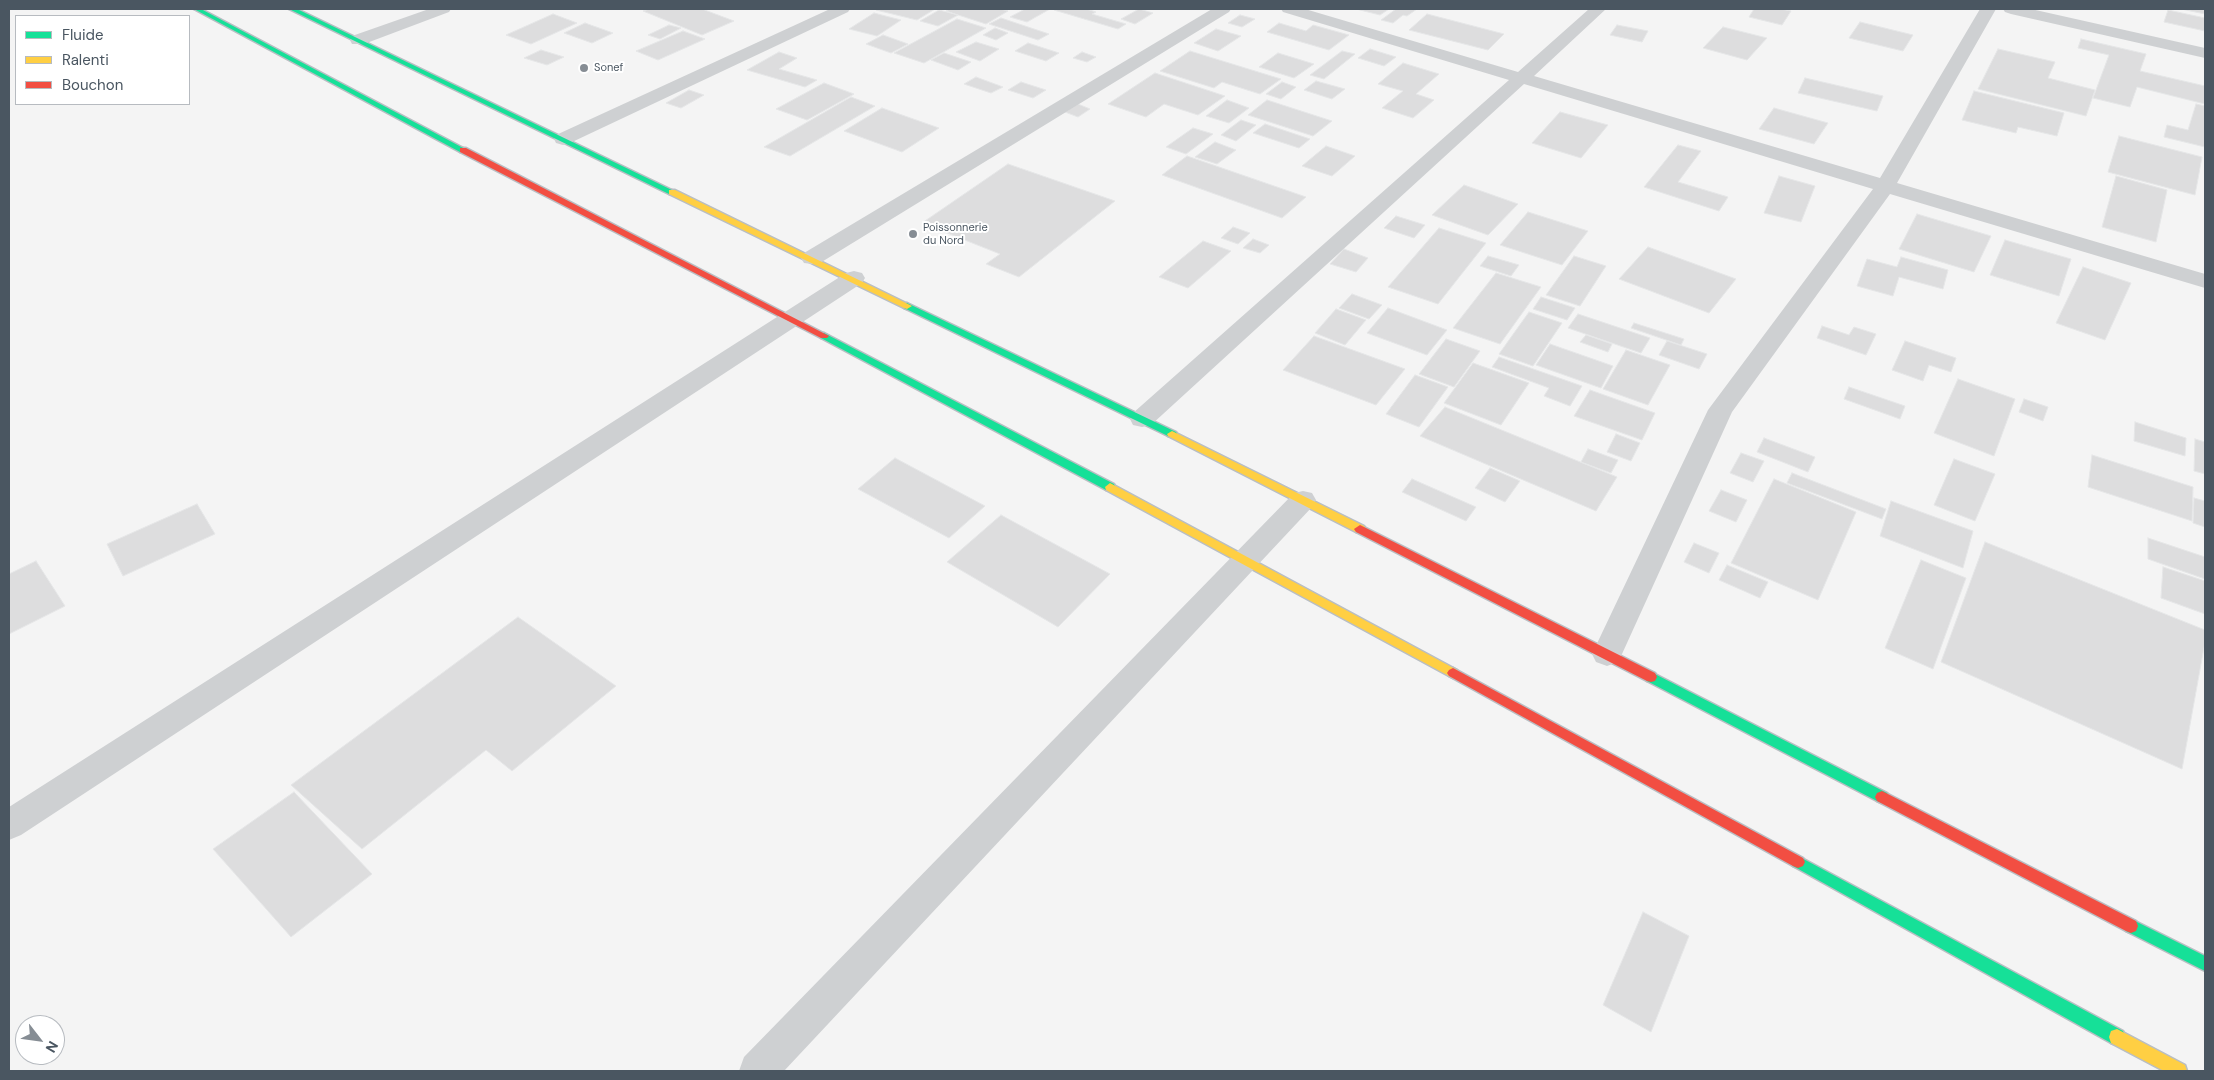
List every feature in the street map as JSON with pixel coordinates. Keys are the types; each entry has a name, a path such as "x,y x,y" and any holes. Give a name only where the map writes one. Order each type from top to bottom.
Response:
{"highway":[{"path":"197,9 480,159 791,318 1247,560 2180,1071"},
{"path":"292,9 1142,418 1607,654 2205,964"}],"street":[{"path":"358,40 444,9"},
{"path":"563,139 842,9"},
{"path":"812,258 1223,9"},
{"path":"1289,9 2205,281"},
{"path":"1142,418 1598,9"},
{"path":"1607,654 1720,410 1885,187 1988,9"},
{"path":"2011,9 2205,53"},
{"path":"9,825 854,278"},
{"path":"758,1071 1303,500"}],"building":[{"path":"650,9 702,9 734,21 702,35 643,11"},
{"path":"935,9 917,20 876,10"},
{"path":"950,9 1000,9 1008,11 986,24 946,11"},
{"path":"1025,9 1050,9 1027,22 1010,17"},
{"path":"1086,9 1096,12 1092,14 1126,24 1118,29 1054,10"},
{"path":"1139,9 1153,13 1135,24 1121,19"},
{"path":"1356,9 1389,9 1380,15"},
{"path":"1396,9 1417,9 1407,16 1403,15 1393,23 1381,20"},
{"path":"1754,9 1791,11 1782,25 1749,17"},
{"path":"2181,9 2205,9 2205,14"},
{"path":"939,10 958,15 938,26 920,21"},
{"path":"2168,10 2205,18 2205,31 2164,22"},
{"path":"874,13 901,20 877,36 849,29"},
{"path":"553,14 577,23 531,44 506,35"},
{"path":"1427,14 1504,34 1488,50 1409,30"},
{"path":"1240,15 1255,19 1242,27 1228,23"},
{"path":"1001,18 1049,34 1038,40 989,24"},
{"path":"957,19 986,28 924,63 894,53"},
{"path":"1860,22 1913,35 1903,51 1849,38"},
{"path":"585,23 613,33 592,43 564,33"},
{"path":"1279,23 1306,31 1313,25 1349,35 1329,50 1267,32"},
{"path":"669,25 681,28 660,39 648,35"},
{"path":"1617,25 1648,31 1642,42 1610,35"},
{"path":"1723,27 1767,38 1747,60 1703,48"},
{"path":"995,28 1008,33 996,40 983,35"},
{"path":"1216,29 1241,36 1218,51 1194,43"},
{"path":"683,31 705,39 658,60 636,51"},
{"path":"883,35 908,44 891,53 866,44"},
{"path":"2081,39 2146,54 2140,71 2205,86 2205,104 2137,87 2130,107 2093,98 2109,55 2078,48"},
{"path":"976,42 999,49 980,61 956,52"},
{"path":"1028,43 1059,53 1046,61 1015,51"},
{"path":"1370,49 1396,57 1384,66 1358,58"},
{"path":"1998,49 2055,62 2048,78 2095,90 2086,116 1978,89"},
{"path":"541,50 564,57 547,65 524,58"},
{"path":"1190,51 1281,79 1260,94 1222,82 1214,88 1160,71"},
{"path":"1342,51 1355,54 1324,79 1310,75"},
{"path":"779,52 797,58 779,69 817,80 805,87 747,70"},
{"path":"1082,52 1096,57 1087,62 1073,58"},
{"path":"944,53 971,62 958,70 931,60"},
{"path":"1278,53 1314,64 1294,78 1259,67"},
{"path":"1403,63 1439,74 1416,94 1434,100 1413,118 1382,108 1403,91 1378,84"},
{"path":"1155,73 1225,96 1198,115 1164,104 1146,117 1108,104"},
{"path":"976,77 1003,87 991,93 964,84"},
{"path":"1805,78 1883,96 1877,111 1798,93"},
{"path":"1316,81 1345,89 1332,99 1304,90"},
{"path":"1021,82 1046,90 1033,98 1008,90"},
{"path":"1282,82 1296,87 1281,99 1266,94"},
{"path":"824,83 854,94 807,120 776,109"},
{"path":"689,90 704,95 681,108 666,103"},
{"path":"1974,91 2064,113 2057,136 2018,127 2016,133 1962,120"},
{"path":"851,97 875,106 790,156 764,147"},
{"path":"1227,100 1249,108 1229,123 1206,116"},
{"path":"1267,100 1332,121 1313,136 1248,115"},
{"path":"1078,104 1090,109 1078,117 1065,112"},
{"path":"2196,104 2205,106 2205,147 2164,137 2167,125 2188,130"},
{"path":"882,108 939,128 902,152 844,131"},
{"path":"1774,108 1828,123 1814,144 1759,129"},
{"path":"1560,112 1608,125 1581,158 1532,143"},
{"path":"1241,120 1256,125 1236,141 1221,135"},
{"path":"1265,124 1310,139 1299,148 1253,133"},
{"path":"1193,128 1213,134 1186,154 1166,147"},
{"path":"2119,136 2202,157 2195,195 2108,172"},
{"path":"1215,142 1236,150 1217,164 1195,157"},
{"path":"1678,145 1701,151 1678,182 1728,197 1719,211 1644,187"},
{"path":"1326,146 1355,156 1332,176 1302,166"},
{"path":"1187,156 1306,197 1282,218 1162,175"},
{"path":"1008,164 1115,201 1019,277 986,264 1000,254 922,223"},
{"path":"1779,176 1815,186 1801,222 1764,213"},
{"path":"2116,176 2167,190 2156,242 2102,227"},
{"path":"1464,185 1518,204 1488,235 1432,215"},
{"path":"1528,212 1588,231 1562,265 1500,245"},
{"path":"1917,214 1991,236 1974,272 1899,249"},
{"path":"1396,216 1425,225 1414,238 1384,228"},
{"path":"1233,227 1250,233 1238,244 1221,238"},
{"path":"1439,228 1486,243 1438,304 1388,287"},
{"path":"1253,239 1269,245 1260,253 1243,248"},
{"path":"2005,240 2071,259 2059,296 1990,275"},
{"path":"1203,241 1231,251 1188,288 1159,277"},
{"path":"1648,247 1736,279 1709,313 1619,279"},
{"path":"1344,249 1368,258 1356,272 1330,264"},
{"path":"1488,256 1519,265 1511,276 1480,266"},
{"path":"1574,256 1606,266 1580,306 1546,295"},
{"path":"1901,257 1948,270 1943,289 1899,277 1893,296 1857,286 1867,259 1897,267"},
{"path":"2083,267 2131,283 2105,340 2056,323"},
{"path":"1496,273 1541,287 1500,344 1453,328"},
{"path":"1352,294 1382,305 1369,319 1339,308"},
{"path":"1541,297 1575,308 1567,320 1533,309"},
{"path":"1388,308 1447,330 1427,355 1367,333"},
{"path":"1336,309 1366,320 1345,345 1315,333"},
{"path":"1529,312 1562,323 1533,366 1499,354"},
{"path":"1578,314 1650,338 1641,353 1568,328"},
{"path":"1634,323 1684,339 1681,345 1631,328"},
{"path":"1822,326 1849,335 1854,327 1876,334 1866,355 1817,338"},
{"path":"1586,335 1612,344 1608,352 1580,342"},
{"path":"1314,336 1405,369 1376,405 1283,370"},
{"path":"1446,339 1480,351 1454,387 1419,374"},
{"path":"1667,341 1707,354 1699,369 1659,355"},
{"path":"1905,341 1956,358 1951,372 1929,365 1923,381 1892,370"},
{"path":"1550,344 1613,366 1601,388 1536,365"},
{"path":"1626,350 1670,365 1648,405 1603,389"},
{"path":"1499,357 1582,386 1570,406 1544,396 1549,388 1492,367"},
{"path":"1473,363 1529,383 1501,425 1444,403"},
{"path":"1415,375 1448,387 1419,427 1386,414"},
{"path":"1958,379 2015,399 1994,456 1934,433"},
{"path":"1849,387 1905,406 1900,419 1844,399"},
{"path":"1590,390 1655,413 1642,440 1574,416"},
{"path":"2024,399 2048,407 2043,421 2019,412"},
{"path":"1445,407 1617,477 1596,511 1420,436"},
{"path":"2135,422 2186,438 2185,456 2134,441"},
{"path":"1616,434 1640,443 1631,461 1607,452"},
{"path":"1764,438 1815,457 1808,472 1757,452"},
{"path":"2195,439 2205,442 2205,474 2194,471"},
{"path":"1588,449 1618,460 1611,473 1581,462"},
{"path":"1741,453 1764,461 1753,482 1730,473"},
{"path":"2092,455 2193,487 2192,521 2088,487"},
{"path":"895,458 985,506 949,538 858,489"},
{"path":"1954,459 1995,474 1975,521 1934,505"},
{"path":"1490,468 1520,481 1505,502 1475,488"},
{"path":"1792,473 1886,509 1882,519 1787,483"},
{"path":"1412,479 1476,507 1466,521 1402,492"},
{"path":"1774,479 1856,512 1818,600 1731,563"},
{"path":"1721,490 1747,500 1736,522 1709,511"},
{"path":"2194,498 2205,501 2205,527 2193,523"},
{"path":"1891,501 1973,531 1963,568 1880,536"},
{"path":"197,504 215,534 123,576 107,544"},
{"path":"1001,515 1110,574 1058,627 947,562"},
{"path":"2148,538 2205,557 2205,579 2148,559"},
{"path":"1985,542 2205,630 2205,642 2182,769 1941,662"},
{"path":"1694,543 1719,553 1709,573 1684,562"},
{"path":"1921,560 1966,578 1933,669 1885,648"},
{"path":"36,561 65,606 9,634 9,574"},
{"path":"1727,565 1768,582 1760,598 1719,580"},
{"path":"2163,567 2205,581 2205,614 2161,598"},
{"path":"518,617 616,686 512,771 486,750 362,849 291,785"},
{"path":"294,792 372,874 291,937 213,849"},
{"path":"1643,912 1689,936 1651,1032 1603,1005"}],"traffic: fast":[{"path":"197,9 463,150"},
{"path":"292,9 672,192"},
{"path":"907,306 1172,434"},
{"path":"824,336 1110,487"},
{"path":"1651,677 1882,797"},
{"path":"1798,862 2117,1037"},
{"path":"2131,926 2205,964"}],"traffic: slow":[{"path":"672,192 907,306"},
{"path":"1172,434 1360,529"},
{"path":"1110,487 1453,673"},
{"path":"2117,1037 2179,1071"}],"traffic: jam":[{"path":"463,150 824,336"},
{"path":"1360,529 1651,677"},
{"path":"1453,673 1798,862"},
{"path":"1882,797 2131,926"}],"place":[{"name":"Sonef","path":"584,68"},
{"name":"Poissonnerie du Nord","path":"913,234"}]}
